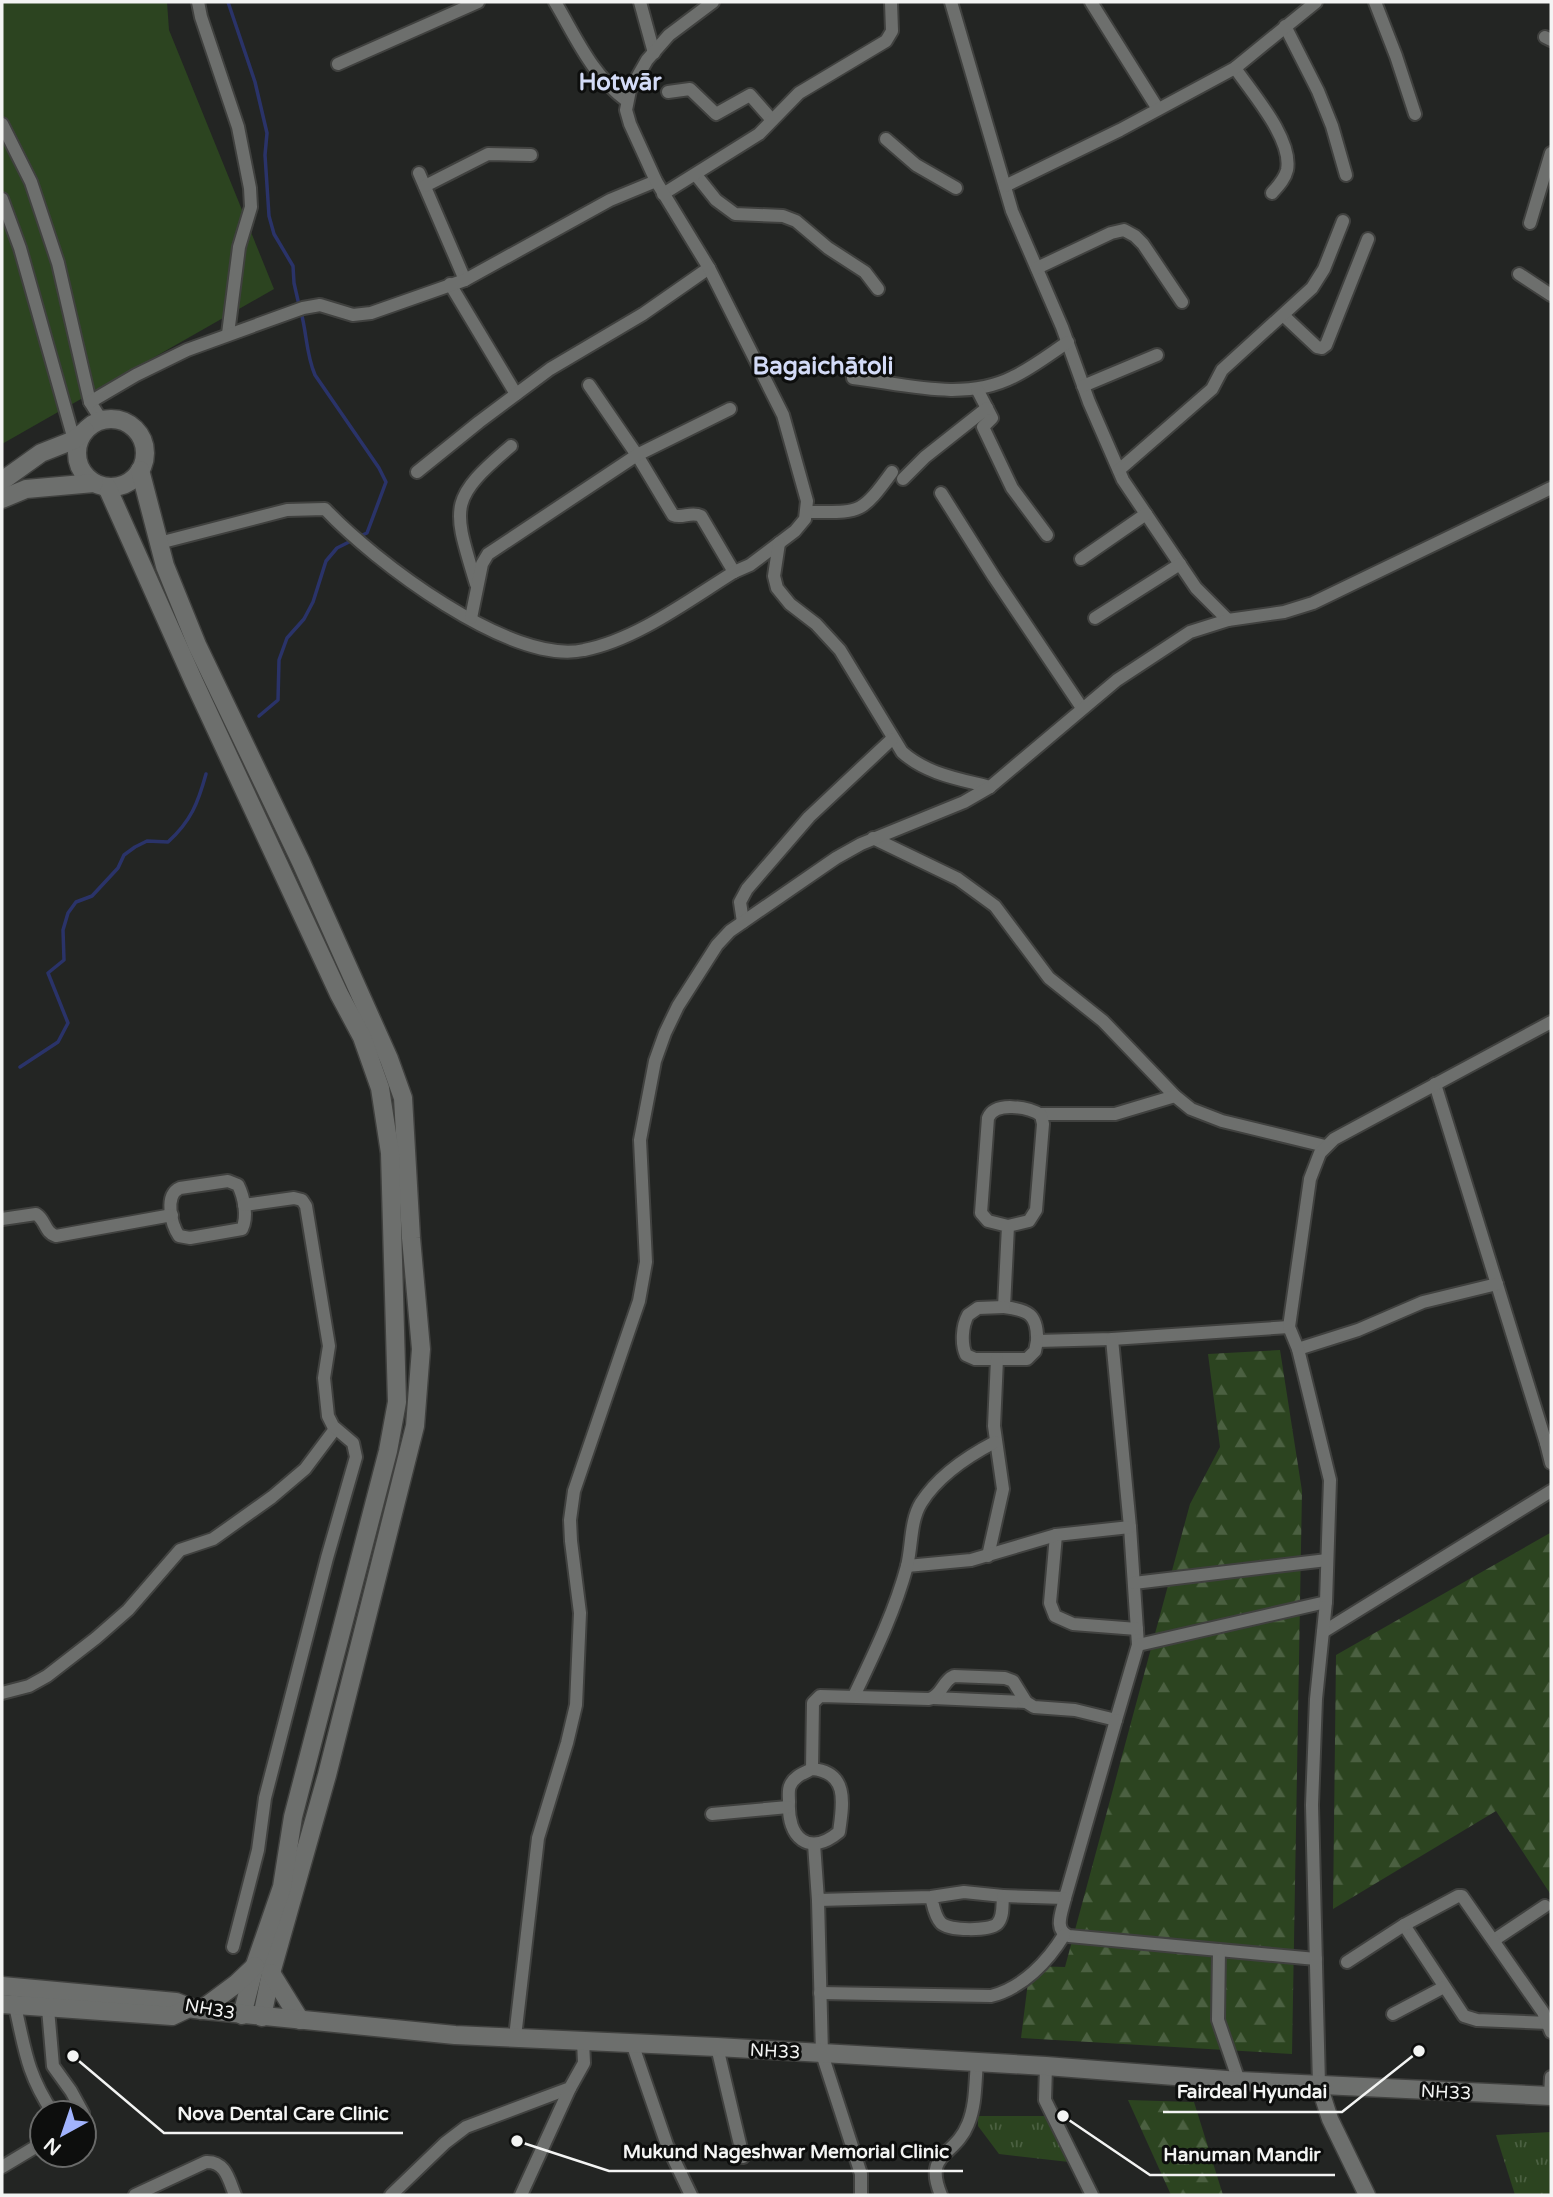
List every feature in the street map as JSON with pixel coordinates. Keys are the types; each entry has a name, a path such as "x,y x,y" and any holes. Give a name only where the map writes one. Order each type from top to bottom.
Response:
{"main road":[{"path":"2,481 41,453 74,440 96,424 115,420 128,424 138,433 144,445 145,458 140,470 132,480 120,486 26,489 2,499"},
{"path":"96,424 80,440 77,456 82,472 100,485 339,994 362,1037 380,1088 390,1153 397,1402 388,1451 293,1817 282,1887 263,1969 262,2017"},
{"path":"140,470 165,566 197,645 307,874 389,1059 403,1098 421,1349 415,1426 327,1775 263,1969 242,2015"},
{"path":"9,2005 172,2016 195,2009 263,1969"},
{"path":"263,1969 300,2020"},
{"name":"NH33","path":"2,1986 176,2002 195,2009 242,2015 412,2032 1046,2066 1239,2081 1551,2096"}],"street":[{"path":"198,2 238,127 250,188 251,207 239,247 228,334"},
{"path":"338,64 478,2"},
{"path":"555,2 593,69 608,87 627,101"},
{"path":"640,2 654,53"},
{"path":"159,543 288,510 325,509 345,530 400,575 471,618 499,633 563,653 582,651 624,638 750,565 801,525 807,512 807,501 783,415 709,268 656,181 630,124 627,101 637,75 669,35 713,2"},
{"path":"663,194 759,134 799,93 886,41 892,30 891,2"},
{"path":"951,2 1012,211 1119,470 1180,564 1209,603 1228,621"},
{"path":"1091,2 1158,109"},
{"path":"1005,186 1235,68 1316,2"},
{"path":"1375,2 1415,114"},
{"path":"1285,26 1318,91 1346,174"},
{"path":"1235,68 1272,122 1286,150 1285,174 1272,193"},
{"path":"668,92 690,89 716,114 750,95 772,120"},
{"path":"2,124 31,182 58,263 96,424"},
{"path":"886,139 916,165 956,188"},
{"path":"425,186 488,154 531,155"},
{"path":"1530,223 1550,160"},
{"path":"419,173 465,280"},
{"path":"696,174 716,200 730,212 745,216 783,216 796,221 828,248 865,272 878,289"},
{"path":"90,402 187,350 299,309 320,305 353,315 371,313 465,280 610,200 656,181"},
{"path":"2,199 20,247 74,440"},
{"path":"1119,470 1212,389 1222,370 1284,316 1318,280 1343,221"},
{"path":"1037,268 1111,233 1124,230 1143,244 1182,302"},
{"path":"1284,316 1317,347 1326,345 1367,239"},
{"path":"417,472 550,369 643,314 709,268"},
{"path":"1519,274 1551,295"},
{"path":"450,284 516,394"},
{"path":"853,378 945,390 977,389 1012,378 1068,342"},
{"path":"1083,386 1157,355"},
{"path":"589,384 673,515 678,517 696,513 704,519 734,572"},
{"path":"977,389 992,419 983,426 1012,488 1047,535"},
{"path":"807,512 857,510 987,408"},
{"path":"471,618 482,564 488,554 637,455 730,409"},
{"path":"477,587 461,535 459,522 462,501 474,480 511,446"},
{"path":"515,2037 538,1838 568,1743 576,1705 580,1612 571,1507 574,1491 639,1301 643,1280 646,1262 640,1140 655,1061 665,1033 717,945 743,922 836,858 873,838 964,802 990,788 1117,680 1190,632 1204,626 1284,612 1313,603 1551,488"},
{"path":"941,493 1082,708"},
{"path":"1081,559 1146,514"},
{"path":"779,543 774,576 777,588 790,604 816,624 849,662 902,752 920,765 990,788"},
{"path":"1095,618 1180,564"},
{"path":"1204,626 1209,603"},
{"path":"743,922 740,902 747,889 809,817 892,738"},
{"path":"873,838 958,879 995,906 1049,978 1103,1021 1175,1096 1191,1109 1210,1118 1325,1146"},
{"path":"1367,2195 1330,2119 1319,2085 1311,1805 1316,1699 1326,1602 1330,1480 1298,1349 1289,1327 1310,1179 1315,1162 1325,1146 1551,1022"},
{"path":"1435,1084 1549,1442 1551,1463"},
{"path":"1039,1114 1044,1130 1036,1210 1029,1221 1008,1226 988,1220 981,1213 991,1112 999,1108 1026,1109 1039,1114 1115,1114 1175,1096"},
{"path":"228,1181 240,1188 245,1221 242,1229 182,1238 177,1233 172,1215 171,1195 175,1190 228,1181"},
{"path":"233,1947 258,1850 265,1798 356,1457 353,1443 335,1429 328,1416 324,1378 329,1346 306,1206 302,1200 295,1198 244,1205"},
{"path":"2,1219 36,1214 41,1217 48,1232 56,1236 172,1215"},
{"path":"1004,1307 1008,1226"},
{"path":"1298,1349 1358,1330 1423,1302 1497,1284"},
{"path":"974,1309 1021,1309 1031,1315 1037,1326 1037,1341 1035,1351 1030,1357 975,1359 967,1355 964,1349 964,1327 968,1315 974,1309"},
{"path":"1037,1341 1112,1339 1289,1327"},
{"path":"1112,1339 1138,1645 1065,1898 1059,1928 1064,1935 1316,1959"},
{"path":"988,1556 1003,1489 995,1441 998,1359"},
{"path":"2,1693 29,1686 47,1676 96,1638 128,1610 180,1550 214,1539 272,1497 305,1469 335,1429"},
{"path":"854,1696 885,1628 907,1566 917,1513 923,1500 961,1462 995,1441"},
{"path":"1323,1632 1551,1491"},
{"path":"907,1566 971,1560 1056,1535 1130,1527"},
{"path":"1056,1535 1050,1603 1055,1616 1073,1624 1137,1629"},
{"path":"1134,1583 1327,1560"},
{"path":"1138,1645 1326,1602"},
{"path":"933,1698 939,1694 948,1679 962,1676 1009,1679 1026,1702 1034,1707 1075,1710 1116,1720"},
{"path":"812,1769 813,1703 820,1696 1026,1702"},
{"path":"812,1769 822,1770 834,1776 840,1786 843,1809 839,1832 827,1842 814,1844 798,1838 791,1826 788,1807 790,1787 797,1777 812,1769"},
{"path":"712,1814 788,1807"},
{"path":"814,1844 822,2054 861,2174 861,2195"},
{"path":"818,1900 931,1897 964,1892 1065,1898"},
{"path":"1348,1962 1404,1925 1460,1895 1467,1900 1550,2028"},
{"path":"931,1897 941,1923 950,1928 968,1929 989,1927 997,1923 1003,1896"},
{"path":"1494,1940 1545,1906"},
{"path":"1404,1925 1460,2011 1470,2019 1550,2028"},
{"path":"820,1993 998,1994 1042,1966 1064,1935"},
{"path":"1219,1950 1218,2020 1239,2081"},
{"path":"1393,2014 1444,1987"},
{"path":"9,2005 26,2061 44,2099"},
{"path":"48,2008 53,2066 75,2099"},
{"path":"521,2195 584,2063 583,2041"},
{"path":"632,2043 667,2145 691,2195"},
{"path":"717,2048 743,2157"},
{"path":"941,2195 934,2170 958,2141 970,2121 976,2063"},
{"path":"1046,2066 1045,2100 1092,2195"},
{"path":"1551,2077 1551,2096"},
{"path":"391,2195 444,2143 466,2127 570,2088"},
{"path":"2,2167 28,2151"},
{"path":"135,2195 206,2162 212,2162 223,2168 236,2195"}],"green space":[{"path":"2,2 167,2 169,30 274,289 2,444"},
{"path":"1280,1350 1302,1491 1292,2054 1021,2038 1030,1966 1065,1967 1190,1504 1220,1447 1208,1354"},
{"path":"1550,1533 1551,1895 1496,1811 1333,1909 1336,1655"},
{"path":"1128,2100 1194,2102 1223,2195 1171,2195"},
{"path":"978,2116 1045,2116 1069,2162 999,2154 978,2126"},
{"path":"1551,2132 1551,2195 1515,2195 1496,2135"}],"waterway":[{"path":"228,2 255,82 267,133 265,155 269,216 274,234 293,266 299,305"},
{"path":"301,312 315,375 386,482 367,533 360,536"},
{"path":"259,716 278,700 279,660 287,638 304,619 313,602 326,561 337,548 353,540"},
{"path":"20,1067 58,1042 68,1023 48,973 64,960 63,930 68,913 76,902 92,896 118,868 124,855 147,841 168,842 183,827 193,811 206,774"}],"place":[{"name":"Fairdeal Hyundai","path":"1419,2051"},
{"name":"Nova Dental Care Clinic","path":"73,2056"},
{"name":"Hanuman Mandir","path":"1063,2116"},
{"name":"Mukund Nageshwar Memorial Clinic","path":"517,2141"}],"district":[{"name":"Hotwār","path":"620,82"},
{"name":"Bagaichātoli","path":"823,366"}]}
